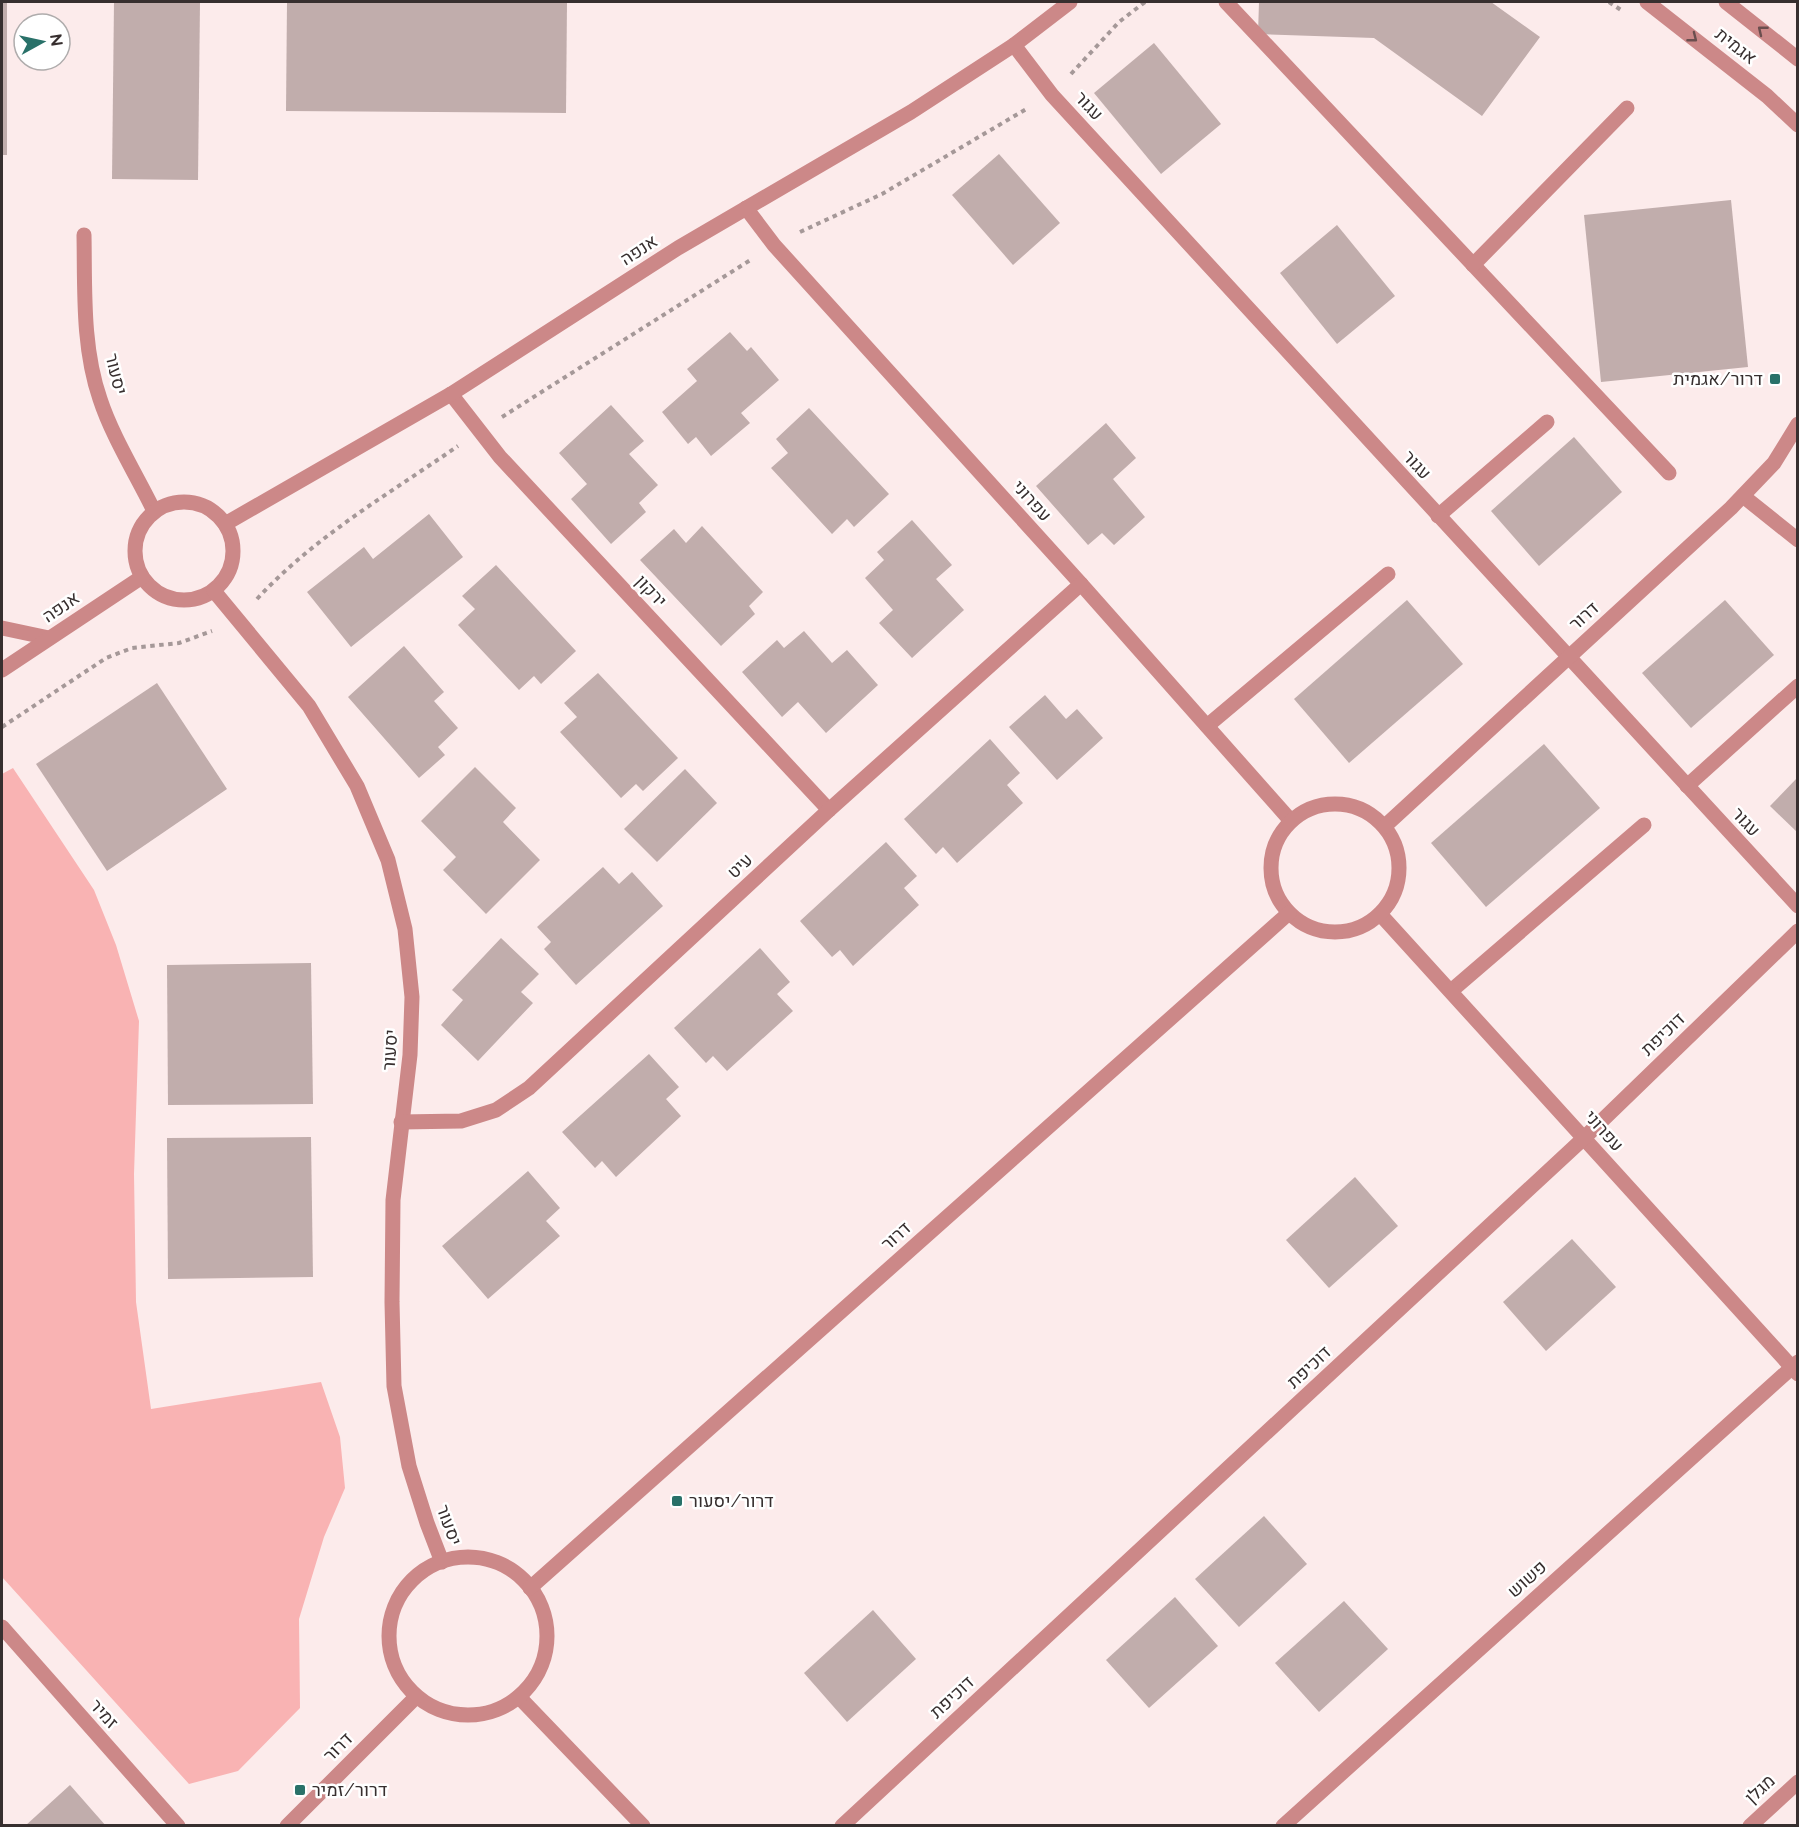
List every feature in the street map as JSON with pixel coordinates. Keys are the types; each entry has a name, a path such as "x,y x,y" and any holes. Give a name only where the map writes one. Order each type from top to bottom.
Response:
{"street":[{"name":"אנפה","path":"225,524 451,394 678,248 911,112 1014,45 1070,2"},
{"path":"1226,2 1669,473"},
{"name":"אגמית","path":"1647,2 1767,96 1797,125"},
{"name":"אגמית","path":"1726,2 1797,59"},
{"name":"עגור","path":"1014,45 1052,95 1797,906"},
{"path":"1473,265 1627,108"},
{"name":"עפרוני","path":"746,208 774,245 1081,584 1291,821"},
{"name":"יסעור","path":"84,235 88,336 100,399 154,511"},
{"name":"ירקון","path":"451,394 508,465 829,810"},
{"path":"1438,516 1547,422"},
{"name":"דרור","path":"1385,826 1743,496 1774,463 1797,424"},
{"path":"1743,496 1797,540"},
{"path":"184,501 200,504 214,512 225,524 232,537 231,567 224,580 214,591 189,600 175,599 161,595 142,577 136,563 134,548 137,534 144,521 154,511 168,503 184,501"},
{"path":"1207,726 1388,574"},
{"name":"אנפה","path":"2,670 142,577"},
{"name":"עיט","path":"401,1122 461,1120 496,1110 529,1088 829,810 1081,584"},
{"name":"יסעור","path":"214,591 309,706 357,786 388,860 405,929 412,997 410,1055 393,1200 394,1386 409,1467 442,1562"},
{"path":"2,628 49,638"},
{"path":"1687,786 1797,686"},
{"path":"1328,803 1349,804 1368,812 1385,826 1395,842 1399,861 1399,881 1392,899 1380,915 1364,926 1345,932 1324,932 1305,925 1289,913 1279,899 1273,883 1271,866 1273,849 1280,834 1291,821 1308,809 1328,803"},
{"path":"1451,992 1644,825"},
{"name":"דרור","path":"530,1588 1289,913"},
{"name":"עפרוני","path":"1380,915 1796,1368"},
{"name":"דוכיפת","path":"842,1826 1584,1138 1797,931"},
{"name":"פשוש","path":"1282,1826 1796,1368"},
{"path":"461,1557 480,1558 499,1563 530,1588 540,1605 546,1624 546,1644 542,1664 532,1683 519,1697 503,1707 486,1713 467,1716 449,1714 416,1697 402,1681 393,1662 389,1642 390,1622 396,1602 408,1585 423,1571 442,1562 461,1557"},
{"name":"זמיר","path":"2,1628 178,1826"},
{"name":"דרור","path":"287,1826 416,1697"},
{"path":"519,1697 643,1826"},
{"name":"מגלן","path":"1750,1826 1797,1782"}],"path":[{"path":"2,727 106,658 132,648 179,643 206,635 236,618 273,581 340,527 544,389 774,245 882,194 1052,95 1119,22 1145,2"}],"shaded area":[{"path":"13,768 94,890 116,945 139,1021 134,1174 136,1302 151,1409 321,1382 340,1437 345,1488 324,1537 299,1619 300,1708 238,1771 189,1784 2,1577 2,774"}],"building":[{"path":"2,2 7,2 7,155 2,155"},
{"path":"114,2 200,2 198,180 112,179"},
{"path":"287,2 567,2 566,113 286,111"},
{"path":"1259,2 1491,2 1540,37 1482,116 1374,38 1258,34"},
{"path":"1154,43 1221,124 1161,174 1094,93"},
{"path":"999,154 1060,223 1013,265 952,195"},
{"path":"1731,200 1748,367 1601,382 1584,215"},
{"path":"1337,225 1395,296 1337,344 1280,273"},
{"path":"730,332 747,351 751,347 779,380 741,413 750,423 711,456 696,437 688,444 662,412 697,381 687,369"},
{"path":"611,405 644,441 629,454 658,485 639,503 646,512 611,544 571,499 587,484 559,453"},
{"path":"809,408 889,494 854,527 847,519 832,534 771,468 788,453 776,439"},
{"path":"1106,423 1136,458 1113,479 1145,517 1114,545 1102,533 1088,545 1036,486"},
{"path":"1574,437 1622,492 1539,566 1491,511"},
{"path":"429,514 463,557 351,647 307,592 364,547 373,559"},
{"path":"912,520 952,565 936,579 964,610 912,658 879,623 893,610 865,578 884,560 877,552"},
{"path":"702,526 763,592 749,606 755,614 721,646 640,560 674,529 686,543"},
{"path":"496,565 576,651 541,684 534,676 519,690 458,625 475,609 462,596"},
{"path":"1407,600 1463,664 1349,763 1294,699"},
{"path":"1725,600 1774,655 1691,728 1642,673"},
{"path":"804,631 832,663 847,650 878,685 826,733 798,702 782,717 742,672 777,640 784,648"},
{"path":"404,646 444,692 434,701 458,728 438,747 445,755 419,778 348,697"},
{"path":"598,673 678,758 643,791 636,784 621,798 560,732 577,717 564,703"},
{"path":"157,683 227,789 107,871 36,764"},
{"path":"1045,695 1066,719 1077,709 1103,738 1057,780 1009,727"},
{"path":"990,739 1020,773 1007,785 1023,803 957,863 943,847 936,854 904,819"},
{"path":"1544,744 1600,808 1486,907 1431,843"},
{"path":"475,767 516,808 503,822 540,860 486,914 443,870 456,857 421,821"},
{"path":"685,769 717,803 657,862 624,829"},
{"path":"1798,777 1798,833 1770,806"},
{"path":"886,842 917,876 904,888 919,905 853,966 840,950 832,957 800,921"},
{"path":"603,867 619,884 632,872 663,906 576,985 544,949 551,942 537,927"},
{"path":"501,938 539,974 521,992 533,1003 478,1061 441,1025 463,1000 452,990"},
{"path":"760,948 790,982 777,994 793,1011 727,1071 713,1056 706,1063 674,1028"},
{"path":"311,963 313,1104 168,1105 167,965"},
{"path":"649,1054 679,1087 666,1099 681,1116 616,1177 602,1161 595,1168 562,1132"},
{"path":"311,1137 313,1277 168,1279 167,1138"},
{"path":"528,1171 560,1208 546,1221 560,1236 488,1299 442,1246"},
{"path":"1355,1177 1398,1226 1329,1288 1286,1240"},
{"path":"1572,1239 1616,1287 1546,1351 1503,1302"},
{"path":"1264,1516 1307,1564 1239,1627 1195,1579"},
{"path":"1175,1597 1218,1646 1149,1708 1106,1660"},
{"path":"1344,1601 1388,1649 1319,1712 1275,1663"},
{"path":"873,1610 916,1659 847,1722 804,1673"},
{"path":"70,1785 106,1826 25,1826"}],"place":[{"name":"דרור/אגמית","path":"1775,379"},
{"name":"דרור/יסעור","path":"677,1501"},
{"name":"דרור/זמיר","path":"300,1790"}]}
